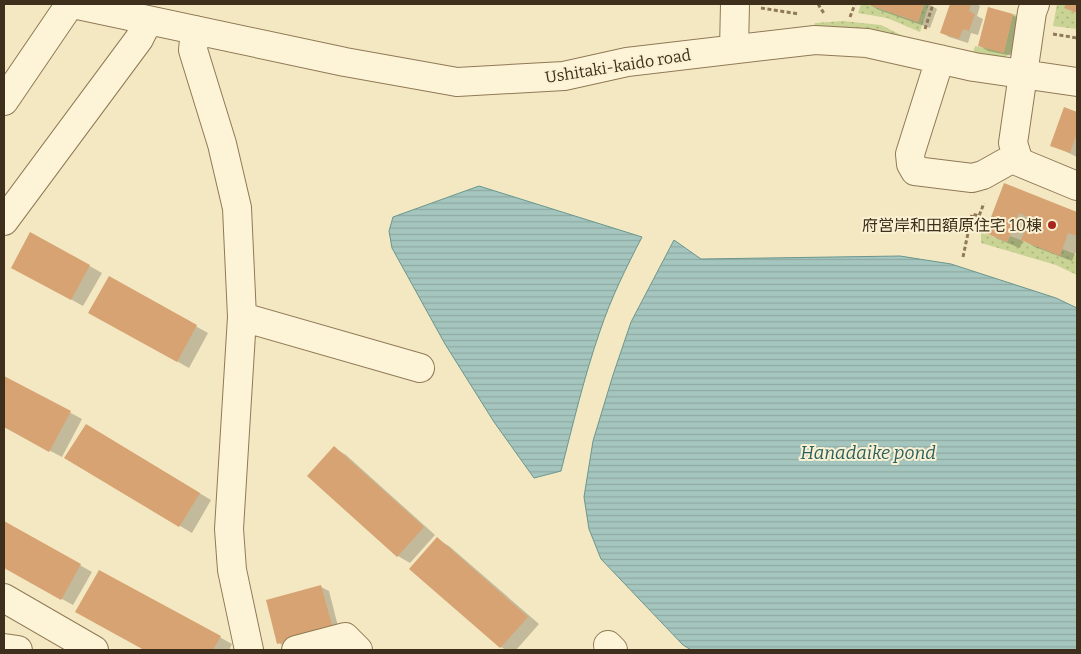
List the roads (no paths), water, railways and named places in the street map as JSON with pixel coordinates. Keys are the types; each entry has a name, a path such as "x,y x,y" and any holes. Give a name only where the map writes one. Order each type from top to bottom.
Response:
{"street":[{"name":"Ushitaki-kaido road","path":"71,4 345,62 457,82 564,76 627,62 824,40 867,43 974,67 1077,82"},
{"path":"4,102 71,4"},
{"path":"734,49 735,4"},
{"path":"1035,4 1013,143 1018,162 1077,186"},
{"path":"4,221 138,39 148,20"},
{"path":"195,30 192,50 222,144 237,208 242,317 229,529 232,570 250,650"},
{"path":"940,59 910,154 911,164 915,171 972,178 982,175 1016,156"},
{"path":"242,317 420,368"},
{"path":"4,598 60,642 94,650"},
{"path":"296,650 345,637 358,650"},
{"path":"4,648 18,650"}],"water":[{"path":"479,186 642,237 604,319 584,383 561,471 534,478 494,422 445,344 392,248 389,231 393,217"},
{"name":"Hanadaike pond","path":"674,240 701,259 900,256 951,264 1056,298 1077,308 1077,650 691,650 683,645 601,559 589,529 584,497 593,441 631,322"}],"place":[{"name":"府営岸和田額原住宅 10棟","path":"1052,225"}]}
